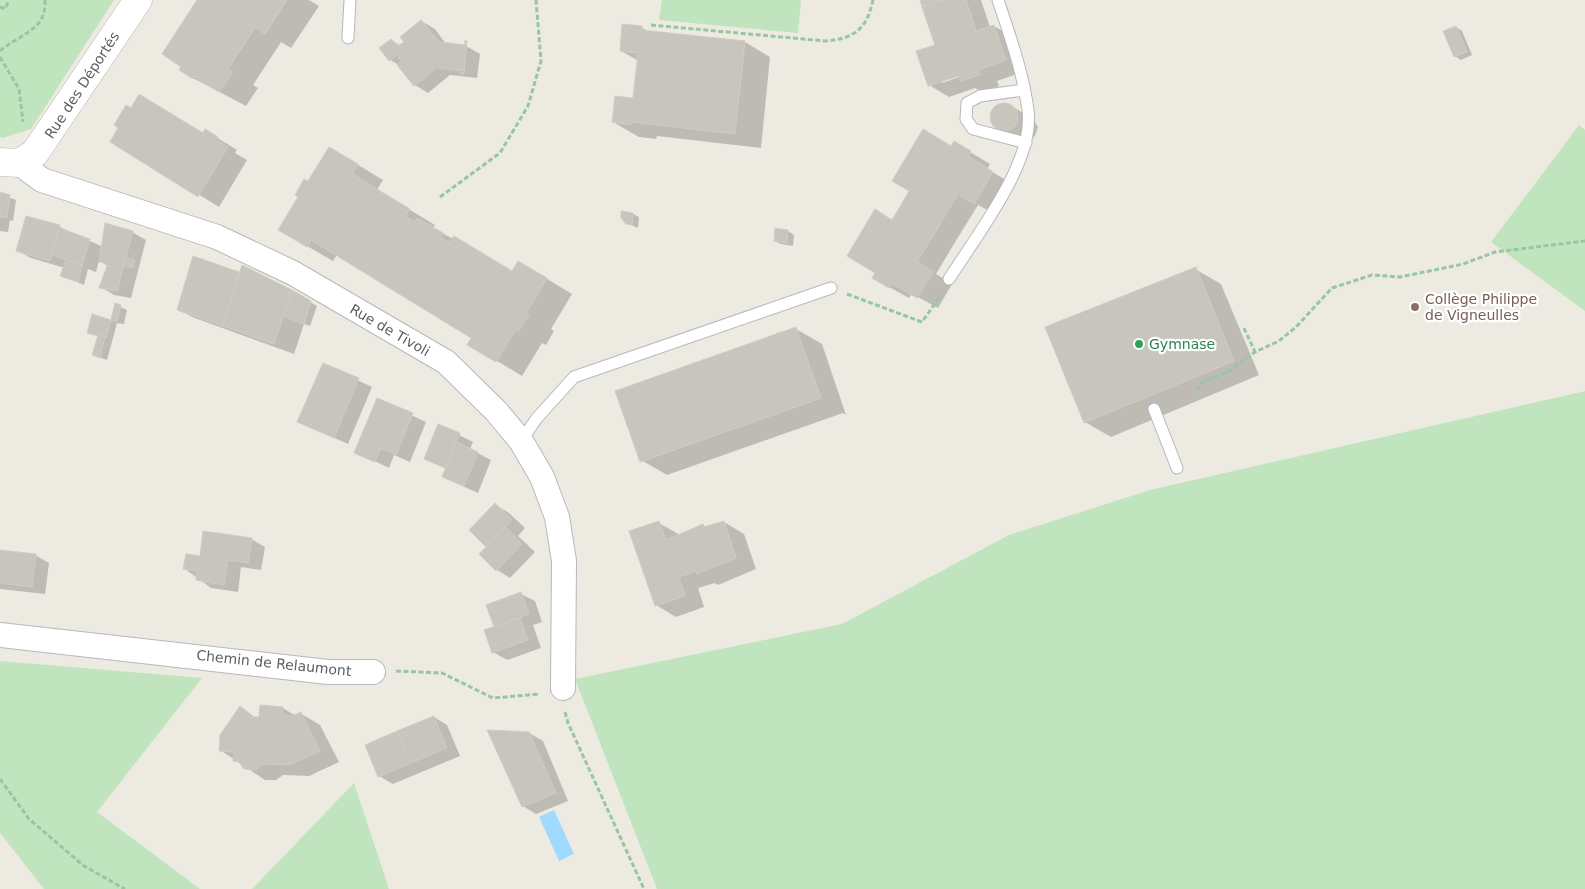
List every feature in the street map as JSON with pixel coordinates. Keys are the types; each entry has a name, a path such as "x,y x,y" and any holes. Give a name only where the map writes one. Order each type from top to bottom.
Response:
{"street":[{"name":"Rue des Déportés","path":"9,162 29,158 44,143 138,0"},
{"name":"Rue de Tivoli","path":"9,162 42,180 217,237 293,273 446,362 496,411 521,441 545,485 557,517 563,552 562,688"},
{"name":"Chemin de Relaumont","path":"0,634 328,672 373,672"}],"lane":[{"path":"348,38 350,0"},
{"path":"949,279 1013,178 1026,143 1029,111 1019,64 998,0"},
{"path":"1024,90 980,96 967,103 966,119 973,128 1026,143"},
{"path":"521,441 537,418 574,377 831,288"},
{"path":"1154,409 1177,468"}],"path":[{"path":"0,7 5,9 8,0"},
{"path":"0,51 35,29 43,15 45,0"},
{"path":"440,196 500,153 528,106 540,61 536,0"},
{"path":"651,25 826,42 843,40 855,34 866,22 873,0"},
{"path":"0,56 19,89 27,131 44,143"},
{"path":"1198,390 1199,384 1231,370 1256,352 1279,341 1296,327 1332,288 1352,280 1372,275 1400,277 1463,264 1495,252 1585,241"},
{"path":"831,288 922,322 949,279"},
{"path":"1244,328 1256,352"},
{"path":"373,672 388,670 442,673 493,698 542,694 562,688 568,723 644,889"},
{"path":"0,779 29,819 84,866 125,889"}],"green space":[{"path":"0,0 114,0 31,129 3,138 0,137"},
{"path":"662,0 801,0 798,33 659,20"},
{"path":"1579,125 1585,130 1585,311 1491,242"},
{"path":"1585,391 1585,889 657,889 575,679 842,624 1009,535 1150,490"},
{"path":"0,661 202,678 97,812 200,889 44,889 0,833"},
{"path":"354,783 389,889 252,889"}],"water":[{"path":"554,810 574,854 559,861 539,817"}],"building":[{"path":"197,0 287,0 265,34 255,28 228,69 233,72 219,92 194,76 193,79 179,70 181,67 162,54"},
{"path":"920,0 943,0 922,7"},
{"path":"943,0 966,0 976,31 994,25 1006,60 978,70 980,75 961,81 959,76 928,86 916,51 935,45 922,7"},
{"path":"421,20 439,42 466,45 464,41 467,41 464,74 460,73 464,71 436,68 414,86 397,65 401,61 397,55 389,61 379,48 391,39 398,46 404,42 400,37"},
{"path":"622,24 642,26 641,30 745,41 735,134 631,122 631,125 612,122 615,96 633,98 638,53 620,51"},
{"path":"1456,26 1467,52 1454,57 1443,31"},
{"path":"139,94 203,133 205,129 218,137 216,140 228,147 198,197 110,142 118,128 114,125 126,105 131,108"},
{"path":"1004,103 1014,107 1018,117 1014,127 1004,131 994,127 990,117 994,107"},
{"path":"923,129 951,146 954,141 971,151 968,156 993,172 974,204 958,194 938,228 901,205 909,191 892,181"},
{"path":"329,147 358,164 352,174 410,209 405,216 414,222 417,218 443,233 440,237 449,243 454,236 512,271 518,261 547,278 526,313 529,315 519,331 516,329 496,362 467,345 471,338 311,240 307,247 278,230 298,197 295,195 304,179 308,181"},
{"path":"0,192 10,195 7,218 0,217"},
{"path":"901,205 938,228 917,262 933,272 917,298 892,283 889,288 872,278 875,273 847,256 875,209 892,220"},
{"path":"621,211 633,213 632,225 626,224 621,218"},
{"path":"26,216 60,225 50,261 16,251"},
{"path":"105,223 133,231 117,291 99,288 108,263 99,262"},
{"path":"59,228 90,239 82,265 52,255"},
{"path":"775,228 788,230 787,243 774,241"},
{"path":"193,256 239,272 223,326 177,310"},
{"path":"126,257 135,260 133,268 124,266"},
{"path":"66,260 82,265 78,282 60,276"},
{"path":"242,265 292,290 274,344 223,326"},
{"name":"Gymnase","path":"1196,267 1234,361 1084,423 1045,327"},
{"path":"292,290 311,301 304,324 283,316"},
{"path":"115,303 121,305 117,321 111,320"},
{"path":"92,314 111,320 106,338 87,333"},
{"path":"796,327 821,398 640,462 615,391"},
{"path":"98,335 105,337 100,358 92,355"},
{"path":"323,363 359,378 334,438 297,422"},
{"path":"377,398 413,413 396,455 381,448 375,462 354,453"},
{"path":"438,424 460,433 445,468 424,459"},
{"path":"456,442 478,452 464,486 442,477"},
{"path":"495,503 512,520 486,547 469,530"},
{"path":"659,521 666,540 703,524 704,527 724,521 736,558 697,574 696,571 679,577 685,596 655,606 629,531"},
{"path":"506,527 522,544 496,571 479,554"},
{"path":"203,531 252,538 248,563 228,560 224,585 196,580 197,571 183,569 186,554 200,556"},
{"path":"0,550 36,554 32,587 0,583"},
{"path":"521,592 529,614 494,627 486,605"},
{"path":"520,618 528,640 492,653 484,630"},
{"path":"260,705 283,707 282,715 292,716 301,712 320,751 289,765 262,764 256,770 244,769 239,762 233,761 234,752 219,751 220,735 240,706 249,713 249,717 259,717"},
{"path":"434,716 447,748 411,763 397,731"},
{"path":"487,730 529,732 556,793 522,807"},
{"path":"397,731 411,763 378,777 365,745"}],"place":[{"name":"Collège Philippe de Vigneulles","path":"1415,307"},
{"name":"Gymnase","path":"1139,344"}]}
